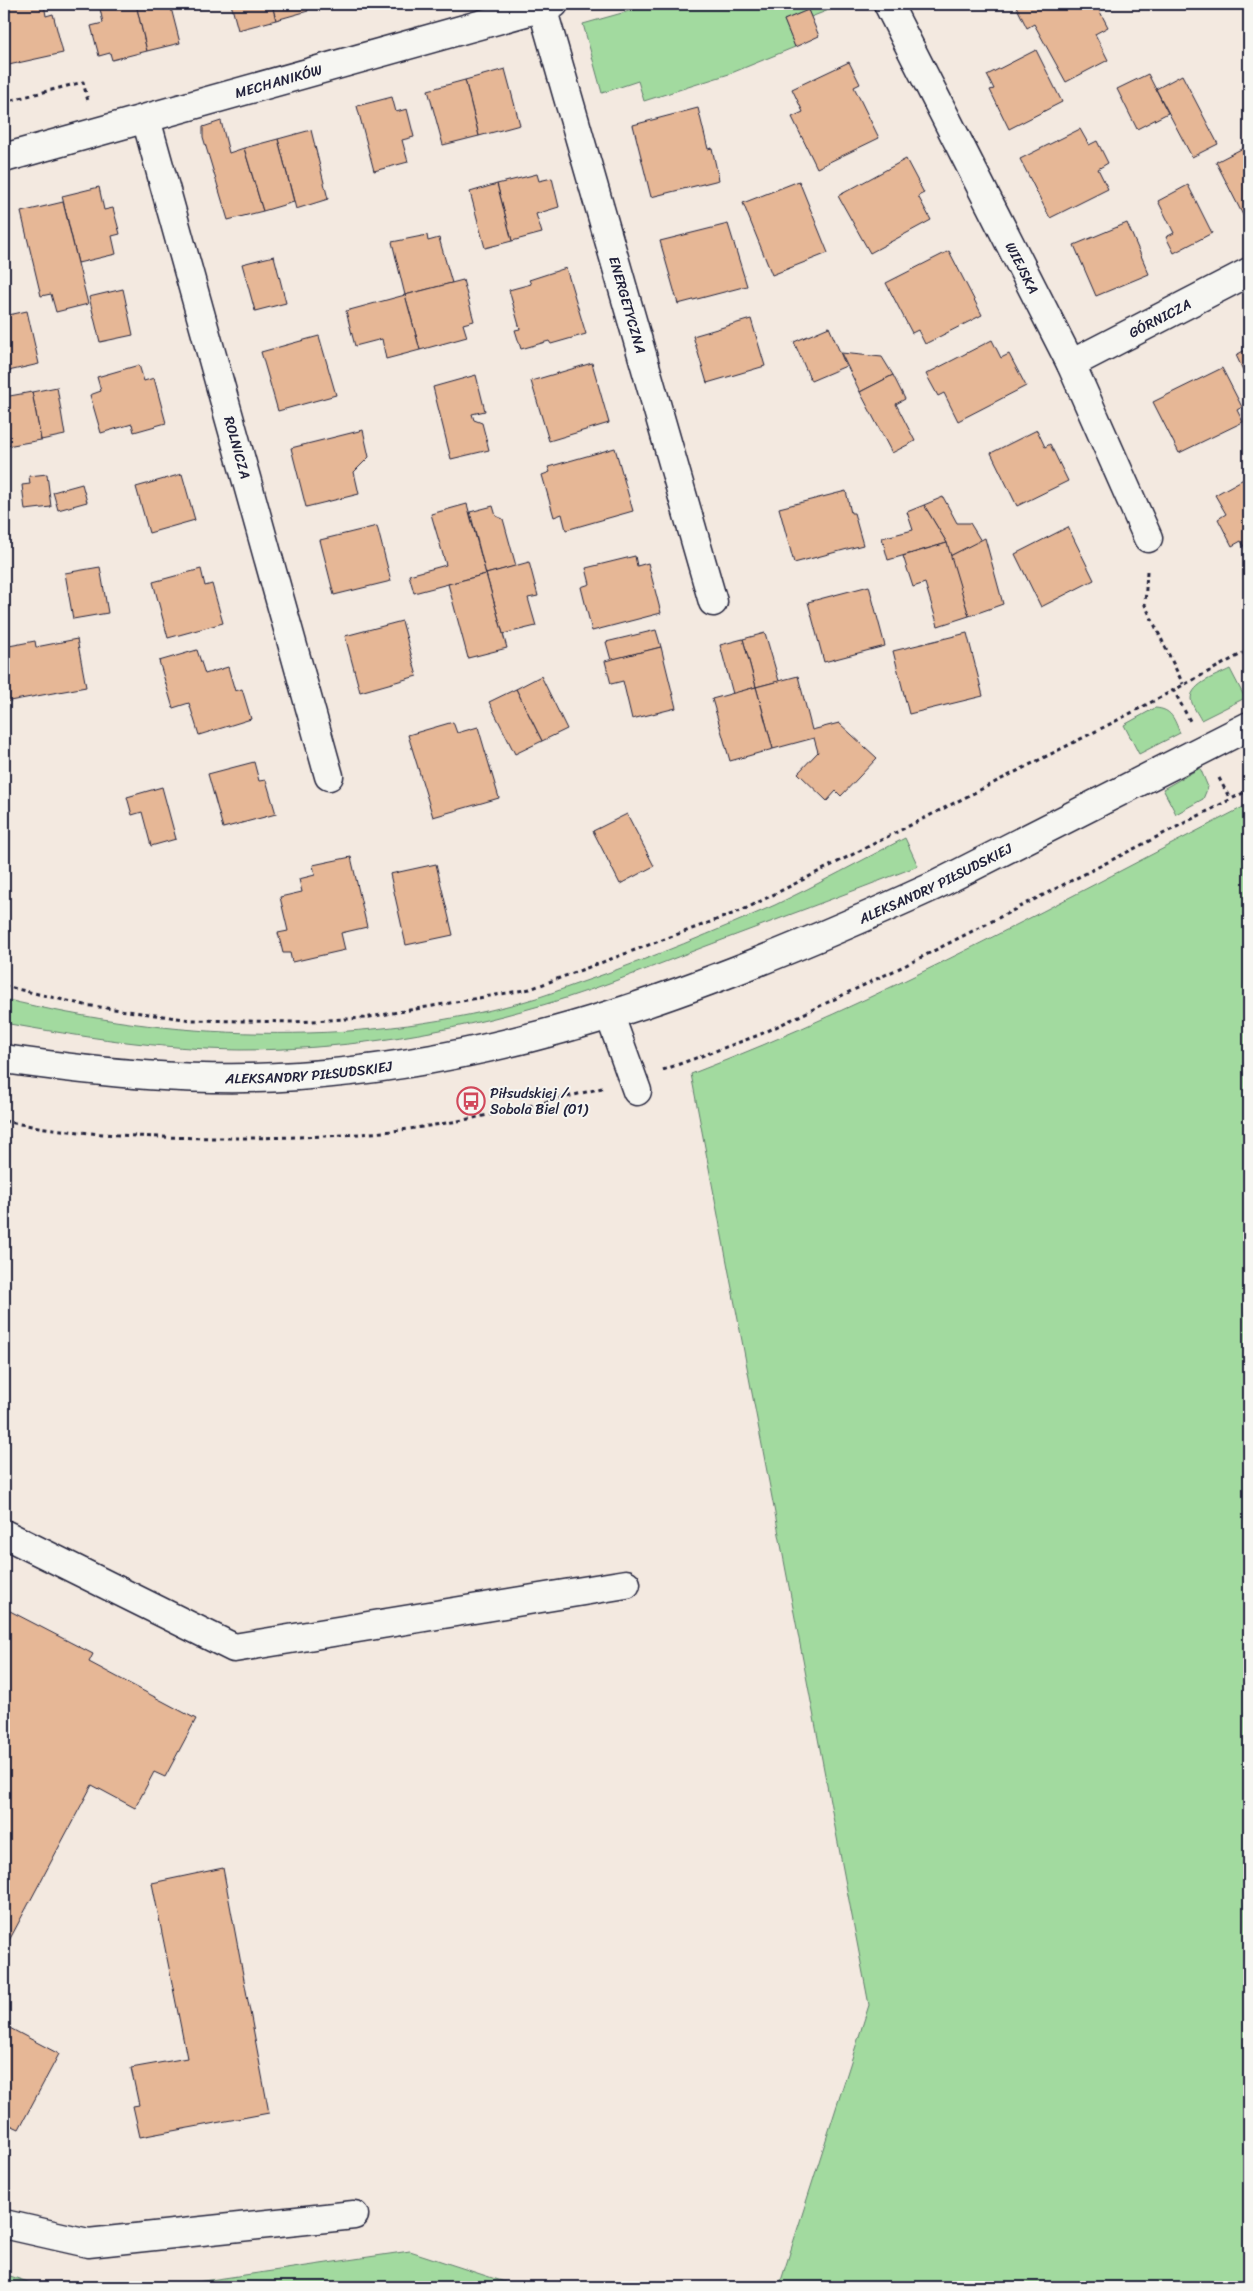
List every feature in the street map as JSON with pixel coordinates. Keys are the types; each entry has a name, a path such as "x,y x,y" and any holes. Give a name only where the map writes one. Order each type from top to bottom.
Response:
{"street":[{"name":"WIEJSKA","path":"888,4 1071,364 1148,538"},
{"name":"MECHANIKÓW","path":"4,158 548,5"},
{"name":"ENERGETYCZNA","path":"548,5 713,602"},
{"name":"ROLNICZA","path":"146,119 329,776"},
{"name":"GÓRNICZA","path":"1071,364 1249,272"},
{"name":"ALEKSANDRY PIŁSUDSKIEJ","path":"4,1060 80,1070 192,1077 297,1076 377,1068 466,1053 538,1037 610,1016 767,959 917,894 1249,726"},
{"path":"610,1016 638,1091"},
{"path":"4,1534 234,1648 626,1584"},
{"path":"4,2224 88,2243 354,2215"}],"path":[{"path":"1148,538 1146,605 1184,684"},
{"path":"4,986 85,1005 191,1020 294,1022 364,1018 530,989 743,910 1114,722 1249,650"}],"green space":[{"path":"654,4 844,4 811,17 808,10 784,20 795,47 729,74 644,101 638,81 602,93 583,24"},
{"path":"1230,669 1245,698 1201,720 1191,699 1192,693 1200,684"},
{"path":"1155,708 1165,710 1172,716 1180,733 1139,754 1124,725"},
{"path":"1200,768 1208,787 1203,799 1176,814 1163,789"},
{"path":"1249,804 1249,2287 779,2287 869,2005 691,1074 834,1014 904,981"},
{"path":"905,838 918,866 589,990 544,1005 452,1028 346,1044 240,1050 180,1047 121,1041 4,1023 4,999 67,1013 131,1023 196,1030 261,1033 326,1032 391,1027 455,1017 537,998 683,944 775,905"},
{"path":"410,2251 520,2287 162,2287"},
{"path":"4,2274 43,2287 4,2287"}],"building":[{"path":"4,4 44,4 46,16 53,14 63,53 4,66"},
{"path":"99,4 136,4 147,51 112,60 110,53 99,56 91,26 103,23"},
{"path":"136,4 170,4 180,43 147,51"},
{"path":"231,4 272,4 276,20 238,30"},
{"path":"272,4 306,4 308,11 276,20"},
{"path":"1015,4 1096,4 1108,27 1095,34 1108,60 1066,82 1034,24 1027,28"},
{"path":"808,10 819,36 795,47 784,20"},
{"path":"1036,50 1062,102 1009,129 990,90 994,89 987,75"},
{"path":"849,62 860,84 854,87 879,138 817,168 792,117 803,112 792,89"},
{"path":"505,69 520,125 479,136 465,80"},
{"path":"1148,74 1168,113 1137,129 1117,89"},
{"path":"1182,75 1218,144 1192,157 1156,89"},
{"path":"465,80 479,136 443,145 428,90"},
{"path":"392,97 396,112 407,109 414,137 402,140 408,162 374,171 357,106"},
{"path":"698,108 708,149 712,148 719,180 651,197 633,125"},
{"path":"221,121 229,153 244,148 263,211 228,220 203,137 203,127"},
{"path":"1080,129 1089,145 1097,141 1108,163 1098,169 1108,189 1050,218 1020,159"},
{"path":"311,130 328,199 296,209 278,139"},
{"path":"278,139 294,202 263,211 244,148"},
{"path":"1249,145 1249,222 1247,223 1216,162"},
{"path":"906,159 924,193 918,196 931,220 870,253 838,196"},
{"path":"537,174 539,181 552,178 559,207 536,214 542,233 512,241 497,184"},
{"path":"799,181 828,253 772,275 743,203"},
{"path":"497,184 512,241 485,248 470,192"},
{"path":"1188,185 1212,233 1174,253 1166,237 1174,233 1158,201"},
{"path":"99,187 104,210 113,208 120,234 112,236 116,254 78,263 62,196"},
{"path":"63,202 88,304 56,312 51,294 41,296 21,212"},
{"path":"1127,223 1149,274 1096,296 1074,245"},
{"path":"728,224 747,286 678,304 660,241"},
{"path":"427,235 428,241 439,238 452,283 405,295 392,242"},
{"path":"949,251 982,315 925,344 918,330 912,333 886,283"},
{"path":"274,256 286,303 255,311 242,264"},
{"path":"566,268 586,334 551,344 549,341 521,349 515,330 520,329 509,290 531,284 529,280"},
{"path":"463,280 474,321 463,324 467,337 420,350 405,295"},
{"path":"123,289 133,335 100,342 89,297"},
{"path":"405,295 420,350 386,359 382,339 355,346 346,311"},
{"path":"27,311 39,364 4,372 4,316"},
{"path":"751,319 765,366 707,383 693,336"},
{"path":"829,327 846,366 811,381 794,342"},
{"path":"319,336 336,395 278,411 261,352"},
{"path":"992,340 1001,358 1009,354 1026,386 958,421 944,393 938,396 926,374"},
{"path":"1249,348 1249,383 1236,355"},
{"path":"841,353 882,357 893,375 860,392"},
{"path":"592,363 609,423 549,441 531,381"},
{"path":"139,365 144,381 154,378 166,423 134,432 132,424 101,433 90,395 101,391 97,377"},
{"path":"1222,368 1242,407 1237,410 1243,422 1179,453 1153,402"},
{"path":"476,375 485,411 472,414 474,420 482,423 489,450 451,459 433,387"},
{"path":"893,375 905,399 896,404 915,441 892,453 860,392"},
{"path":"57,387 65,435 41,440 32,392"},
{"path":"32,392 41,440 7,446 4,431 4,397"},
{"path":"363,430 369,457 354,472 359,494 306,507 291,448"},
{"path":"1037,430 1045,447 1050,444 1068,481 1017,506 991,453"},
{"path":"615,448 633,511 566,530 562,514 554,517 542,475 550,472 548,467"},
{"path":"47,474 51,507 25,510 22,485 30,484 29,476"},
{"path":"182,474 195,520 149,533 136,487"},
{"path":"1249,476 1248,554 1241,541 1232,546 1218,519 1226,514 1215,495"},
{"path":"82,484 87,502 58,510 53,492"},
{"path":"846,491 851,513 854,513 863,545 794,563 779,508"},
{"path":"943,497 957,523 970,523 981,541 950,556 947,543 924,505"},
{"path":"467,504 486,574 414,593 409,575 446,565 431,514"},
{"path":"924,505 947,543 888,560 882,538 913,530 907,512"},
{"path":"493,506 496,516 503,519 516,566 486,574 470,512"},
{"path":"377,526 391,581 334,595 320,540"},
{"path":"1068,527 1094,580 1041,607 1015,554"},
{"path":"985,538 1003,604 969,616 950,556"},
{"path":"947,543 969,616 938,626 925,583 913,587 903,556"},
{"path":"635,556 637,566 648,563 661,613 592,631 581,587 590,584 586,568"},
{"path":"529,562 538,596 528,598 536,626 503,634 486,574"},
{"path":"100,567 108,613 73,619 65,573"},
{"path":"201,569 205,586 212,584 223,623 168,638 153,582"},
{"path":"486,574 507,648 468,658 448,584"},
{"path":"869,586 885,646 824,662 808,602"},
{"path":"402,621 417,676 360,692 345,636"},
{"path":"656,630 661,647 611,660 606,642"},
{"path":"765,633 779,681 756,687 743,639"},
{"path":"967,633 983,696 909,714 893,651"},
{"path":"77,639 86,687 4,702 4,647 35,641 36,647"},
{"path":"743,639 756,687 733,694 720,645"},
{"path":"661,647 676,708 632,719 623,681 611,684 605,661"},
{"path":"197,650 205,674 228,667 235,691 242,689 251,719 199,735 189,703 173,708 159,661"},
{"path":"541,676 567,729 542,741 516,689"},
{"path":"798,676 812,730 839,723 877,758 841,796 836,791 827,801 798,773 818,752 814,738 773,749 756,687"},
{"path":"756,687 773,749 730,761 712,699"},
{"path":"516,689 542,741 515,754 489,702"},
{"path":"453,722 457,733 478,727 499,798 433,817 408,735"},
{"path":"254,762 259,781 266,780 276,814 223,828 208,774"},
{"path":"162,787 176,839 151,846 142,812 132,815 127,797"},
{"path":"627,814 654,866 620,884 593,831"},
{"path":"351,857 367,927 341,933 345,950 292,962 290,953 283,953 278,933 288,931 280,897 302,892 299,879 315,875 313,865"},
{"path":"436,864 453,935 406,945 390,874"},
{"path":"10,1611 93,1654 89,1662 196,1719 165,1777 154,1772 135,1808 92,1785 4,1950 4,1623"},
{"path":"223,1868 269,2113 140,2137 133,2106 139,2105 131,2068 187,2058 152,1883"},
{"path":"4,2025 59,2054 19,2129 4,2122"}],"place":[{"name":"Piłsudskiej / Sobola Biel (01)","path":"471,1101"}]}
